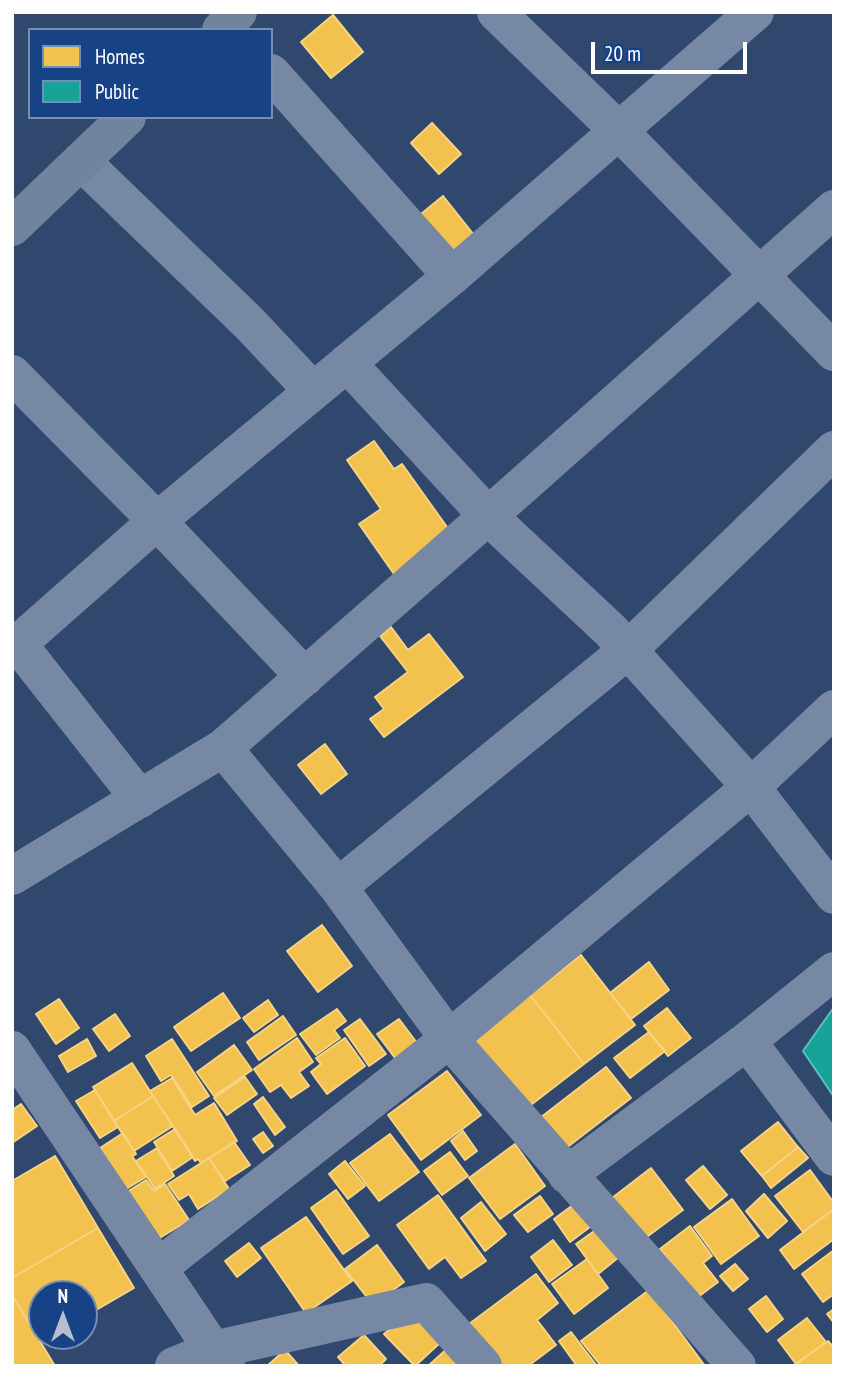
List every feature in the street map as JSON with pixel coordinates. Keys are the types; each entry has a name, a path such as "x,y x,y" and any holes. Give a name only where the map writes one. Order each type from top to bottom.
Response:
{"street":[{"path":"496,12 618,130 834,352"},
{"path":"140,799 15,646 157,521 452,276 755,12"},
{"path":"273,75 452,276"},
{"path":"12,227 125,119"},
{"path":"81,161 249,323 313,391"},
{"path":"12,876 223,748 834,209"},
{"path":"347,363 488,516 610,630 751,787 834,895"},
{"path":"12,374 305,677"},
{"path":"338,887 628,650 834,450"},
{"path":"158,1268 449,1039 751,787 834,709"},
{"path":"223,748 338,887 449,1039 737,1366"},
{"path":"567,1175 747,1041 834,971"},
{"path":"747,1041 834,1157"},
{"path":"12,1050 220,1358"},
{"path":"174,1366 220,1358 426,1302 483,1366"}],"building: Homes":[{"path":"333,15 363,52 331,78 301,42"},
{"path":"432,123 461,154 439,174 411,143"},
{"path":"443,196 482,245 460,262 421,214"},
{"path":"374,441 394,469 402,464 452,534 394,574 359,524 381,509 347,460"},
{"path":"391,627 408,650 429,634 463,677 384,737 370,719 384,709 375,697 408,672 380,636"},
{"path":"325,744 347,774 321,794 298,765"},
{"path":"322,925 352,966 318,992 287,951"},
{"path":"581,955 635,1025 584,1064 530,995"},
{"path":"649,962 669,990 631,1019 610,993"},
{"path":"223,993 240,1018 191,1051 174,1027"},
{"path":"530,995 584,1064 523,1111 469,1042"},
{"path":"59,999 79,1028 56,1044 36,1014"},
{"path":"268,1000 278,1015 254,1032 243,1018"},
{"path":"667,1008 691,1038 668,1056 644,1026"},
{"path":"337,1009 346,1021 334,1030 340,1038 316,1055 300,1034"},
{"path":"115,1014 130,1036 109,1051 93,1029"},
{"path":"283,1016 296,1035 259,1060 247,1042"},
{"path":"360,1019 386,1054 369,1066 344,1030"},
{"path":"399,1019 417,1043 395,1058 377,1034"},
{"path":"649,1032 665,1051 630,1078 614,1058"},
{"path":"297,1038 313,1062 299,1072 309,1086 291,1098 281,1085 270,1092 254,1069"},
{"path":"345,1038 365,1066 327,1094 311,1072 321,1064 316,1058"},
{"path":"87,1039 96,1056 68,1072 59,1056"},
{"path":"172,1039 209,1096 192,1107 171,1075 161,1081 146,1056"},
{"path":"234,1045 252,1070 214,1096 197,1072"},
{"path":"132,1063 153,1096 114,1121 93,1087"},
{"path":"606,1067 631,1098 561,1152 536,1121"},
{"path":"447,1071 481,1115 421,1160 388,1115"},
{"path":"245,1077 257,1094 227,1115 214,1098"},
{"path":"172,1078 195,1115 214,1103 237,1141 201,1163 198,1159 195,1161 150,1091"},
{"path":"95,1090 118,1127 100,1138 76,1101"},
{"path":"153,1096 173,1126 134,1151 114,1121"},
{"path":"263,1097 285,1127 275,1135 254,1104"},
{"path":"21,1104 37,1126 12,1143 12,1110"},
{"path":"778,1122 798,1147 762,1176 741,1151"},
{"path":"175,1129 193,1157 172,1171 154,1142"},
{"path":"463,1131 477,1151 465,1160 451,1141"},
{"path":"263,1132 273,1146 263,1153 253,1139"},
{"path":"123,1133 136,1154 132,1156 146,1177 126,1189 100,1148"},
{"path":"390,1134 419,1172 379,1201 350,1163"},
{"path":"234,1142 250,1165 225,1181 209,1158"},
{"path":"515,1144 545,1186 500,1219 469,1178"},
{"path":"798,1147 808,1158 771,1188 762,1176"},
{"path":"157,1148 174,1176 155,1189 136,1161"},
{"path":"450,1152 468,1176 442,1195 424,1171"},
{"path":"55,1156 98,1228 12,1278 12,1181"},
{"path":"209,1158 229,1189 198,1209 189,1194 179,1200 168,1184"},
{"path":"345,1161 365,1186 348,1199 329,1174"},
{"path":"703,1166 727,1195 710,1209 686,1180"},
{"path":"651,1168 683,1210 644,1239 612,1198"},
{"path":"810,1170 834,1203 834,1209 803,1232 775,1196"},
{"path":"146,1180 154,1191 165,1184 189,1220 158,1239 127,1192"},
{"path":"336,1190 369,1236 343,1254 311,1208"},
{"path":"764,1194 787,1221 768,1238 746,1211"},
{"path":"438,1195 486,1261 461,1278 445,1257 429,1269 397,1225"},
{"path":"540,1196 553,1214 528,1232 514,1215"},
{"path":"732,1199 759,1236 721,1264 694,1227"},
{"path":"481,1202 506,1234 485,1251 461,1218"},
{"path":"573,1205 590,1227 570,1242 554,1219"},
{"path":"834,1209 834,1239 794,1269 780,1250"},
{"path":"306,1217 352,1281 306,1313 261,1248"},
{"path":"690,1226 712,1256 703,1263 718,1282 698,1297 660,1249"},
{"path":"98,1228 134,1288 98,1309 98,1280 28,1280 28,1321 12,1295 12,1278"},
{"path":"597,1229 619,1257 598,1274 576,1244"},
{"path":"553,1240 572,1265 549,1282 531,1257"},
{"path":"249,1243 261,1258 237,1277 225,1261"},
{"path":"377,1245 404,1282 373,1305 345,1269"},
{"path":"834,1250 834,1294 823,1302 802,1274"},
{"path":"587,1259 608,1288 574,1314 552,1284"},
{"path":"735,1264 748,1279 733,1291 720,1276"},
{"path":"536,1274 558,1303 537,1320 556,1345 528,1366 488,1366 461,1330"},
{"path":"649,1290 705,1366 601,1366 581,1341"},
{"path":"12,1295 28,1321 28,1350 45,1350 55,1366 12,1366"},
{"path":"766,1296 783,1319 767,1332 749,1309"},
{"path":"413,1309 442,1341 415,1366 384,1334"},
{"path":"834,1309 834,1323 827,1314"},
{"path":"807,1318 826,1342 796,1364 778,1340"},
{"path":"571,1332 597,1366 577,1366 559,1341"},
{"path":"364,1335 386,1359 379,1366 346,1366 338,1357"},
{"path":"828,1341 834,1348 834,1366 793,1366"},
{"path":"449,1347 461,1360 454,1366 428,1366"},
{"path":"285,1350 299,1366 267,1366"}],"building: Public":[{"path":"834,1007 834,1097 803,1051"}]}
